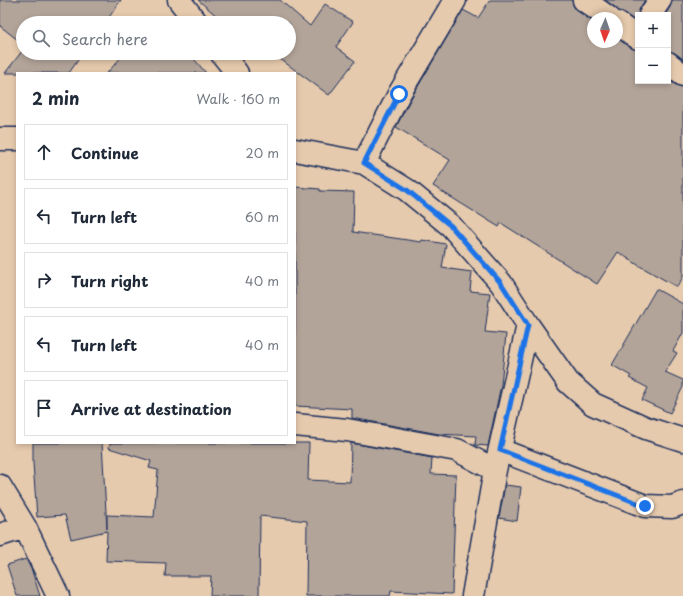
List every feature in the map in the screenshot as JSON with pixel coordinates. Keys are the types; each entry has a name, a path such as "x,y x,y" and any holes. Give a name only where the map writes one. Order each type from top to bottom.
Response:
{"street":[{"path":"179,0 192,16"},
{"path":"364,163 399,94 455,0"},
{"path":"584,0 601,12"},
{"path":"652,12 660,0"},
{"path":"623,27 635,34"},
{"path":"227,60 236,72"},
{"path":"671,65 683,75"},
{"path":"0,139 16,139"},
{"path":"296,150 364,163 407,190 451,226 501,283 568,382 593,404 646,428 683,440"},
{"path":"473,596 497,460 528,325"},
{"path":"296,425 347,430 457,450 497,460 645,506 672,507 683,503"},
{"path":"0,486 25,527 58,596"},
{"path":"0,535 25,527"}],"building":[{"path":"0,0 121,0 110,16 16,16 16,39 0,26"},
{"path":"198,0 280,0 310,26 325,4 353,22 336,47 355,61 329,95 282,60 296,60 296,16 217,16"},
{"path":"490,0 572,0 576,10 587,18 587,48 623,48 623,42 635,49 635,84 671,84 671,81 676,85 683,87 683,277 677,287 618,252 597,284 501,223 499,227 433,186 450,160 396,127 410,100 463,10 478,18"},
{"path":"605,0 645,0 639,12 635,12 635,21"},
{"path":"672,0 683,0 683,59 671,52 671,12 667,12"},
{"path":"16,59 78,60 70,72 5,73"},
{"path":"119,60 195,60 205,72 108,72"},
{"path":"296,187 320,189 320,191 354,192 353,232 421,242 422,240 446,244 442,268 472,272 470,291 490,293 485,332 506,334 501,385 488,446 475,445 476,436 439,434 352,418 352,409 296,406"},
{"path":"656,289 683,304 683,333 673,351 677,353 665,372 683,380 683,387 670,413 642,400 648,388 629,378 631,376 612,365"},
{"path":"309,443 308,480 350,482 351,443 432,458 431,474 456,475 452,594 391,591 390,596 306,596 307,521 260,516 259,596 210,596 211,576 165,576 166,563 106,561 107,531 71,539 65,515 37,517 33,444 102,444 107,529 107,515 154,517 158,470 149,468 151,461 109,448 110,444"},
{"path":"505,485 521,487 517,521 499,518"},
{"path":"26,559 32,571 40,596 17,596 7,565"}],"route":[{"path":"399,94 364,163 407,190 451,226 501,283 528,325 500,450 645,506"}]}
